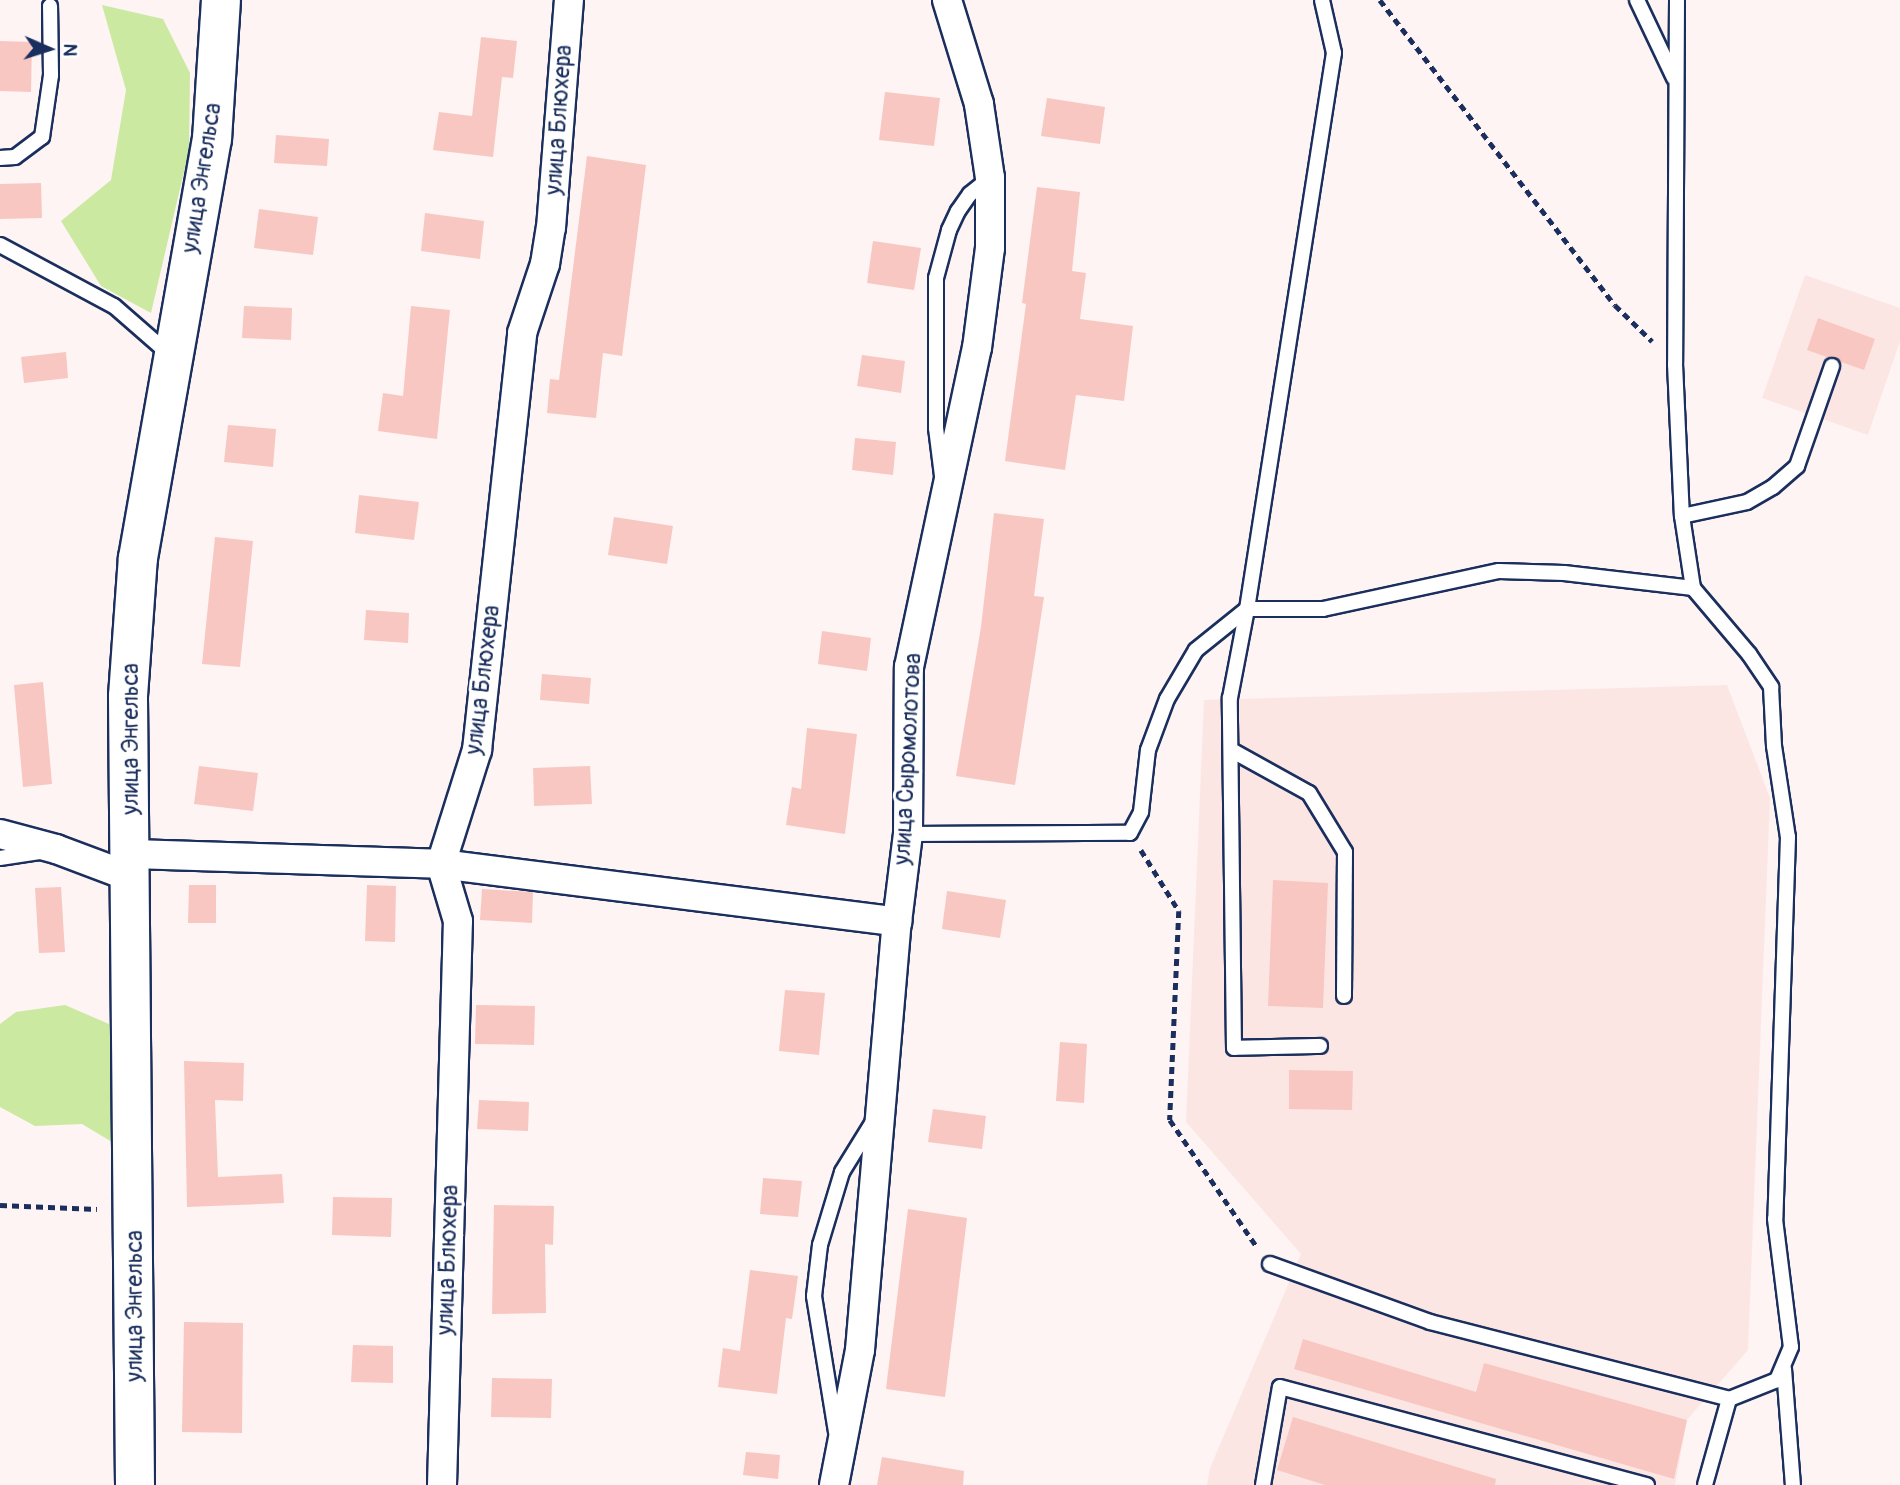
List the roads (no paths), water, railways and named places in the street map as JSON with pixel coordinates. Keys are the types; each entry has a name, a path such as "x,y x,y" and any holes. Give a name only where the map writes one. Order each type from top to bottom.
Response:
{"main road":[{"name":"улица Энгельса","path":"135,1485 128,696 138,558 212,139 221,0"}],"street":[{"name":"улица Блюхера","path":"442,1485 458,921 441,864 477,750 522,333 545,264 551,228 569,0"},
{"name":"улица Сыромолотова","path":"834,1485 860,1350 897,922 908,834 909,667 945,505 985,299 990,248 990,178 979,104 947,0"},
{"path":"0,834 131,866 173,858 441,864 897,922"}],"lane":[{"path":"1320,1046 1234,1048 1230,698 1247,609 1334,53 1322,0"},
{"path":"1636,0 1676,82"},
{"path":"1270,1264 1430,1322 1729,1399 1777,1380 1791,1347 1775,1219 1788,837 1774,746 1771,687 1749,654 1693,588 1682,516 1675,364 1677,0"},
{"path":"0,158 15,157 42,138 51,75 50,6"},
{"path":"945,505 936,428 936,278 949,230 958,211 970,194 990,178"},
{"path":"0,246 114,306 173,357"},
{"path":"1682,516 1747,502 1773,487 1797,466 1832,366"},
{"path":"908,834 1130,833 1141,812 1148,750 1167,699 1196,650 1247,609 1322,609 1500,571 1564,573 1693,588"},
{"path":"1231,750 1309,793 1345,852 1343,996"},
{"path":"0,858 56,849"},
{"path":"839,1457 814,1296 821,1245 842,1172 881,1108"},
{"path":"1783,1364 1793,1485"},
{"path":"1266,1484 1280,1387 1647,1485"},
{"path":"1705,1485 1729,1399"}]}
